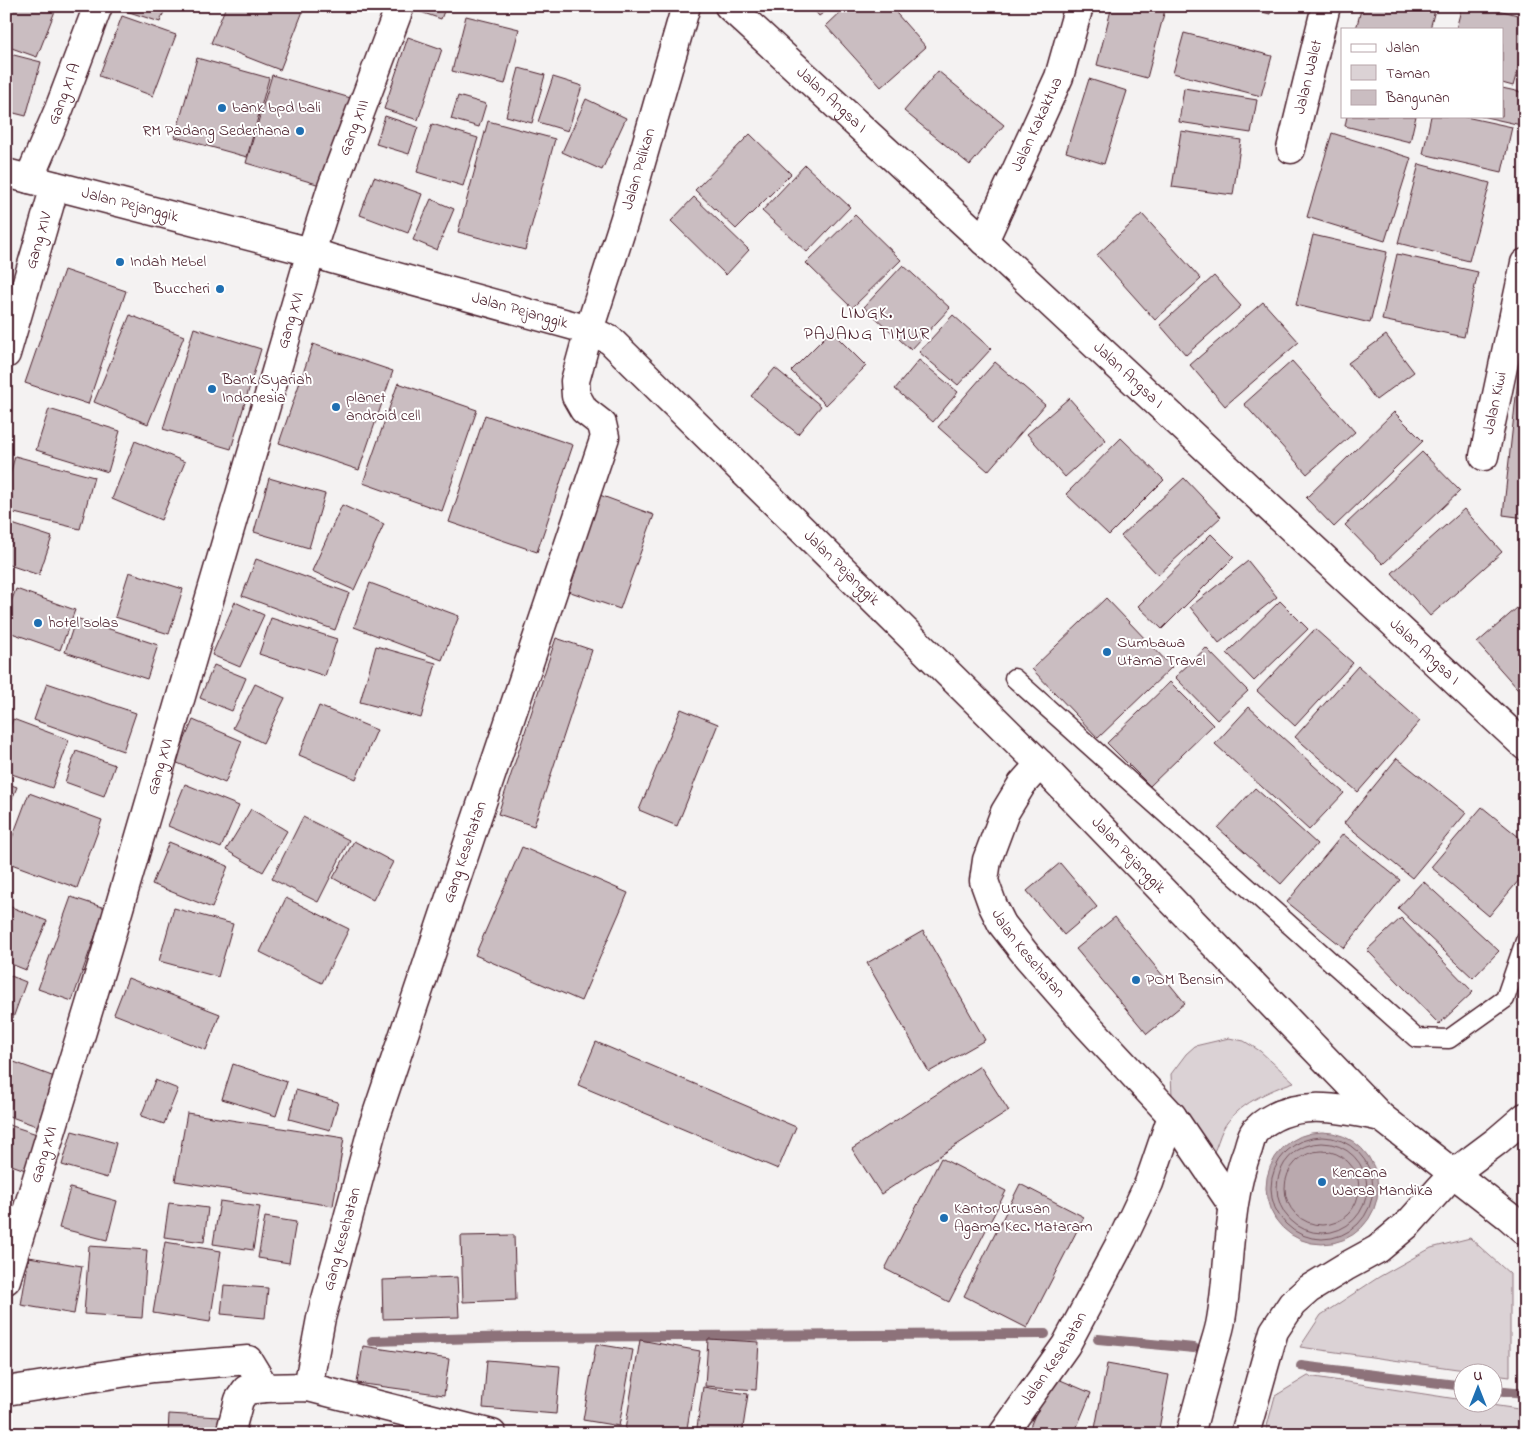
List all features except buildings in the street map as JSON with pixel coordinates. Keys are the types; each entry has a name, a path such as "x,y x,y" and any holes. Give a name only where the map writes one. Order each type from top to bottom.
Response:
{"street":[{"name":"Gang XI A","path":"17,176 59,109 98,6"},
{"name":"Gang XIII","path":"311,252 400,6"},
{"name":"Jalan Pelikan","path":"589,330 625,218 686,6"},
{"name":"Jalan Angsa I","path":"729,6 984,241 1525,746"},
{"name":"Jalan Kakaktua","path":"984,241 1058,77 1079,6"},
{"name":"Jalan Walet","path":"1290,148 1326,6"},
{"name":"Jalan Pejanggik","path":"17,176 311,252 589,330 610,340 1040,764 1381,1118 1525,1231"},
{"name":"Gang XIV","path":"6,354 56,186"},
{"name":"Gang XVI","path":"6,1280 106,949 311,252"},
{"name":"Jalan Kiwi","path":"1484,456 1525,263"},
{"name":"Gang Kesehatan","path":"308,1387 321,1318 373,1126 605,437 602,424 584,410 576,396 575,380 589,330"},
{"name":"Jalan Kesehatan","path":"1040,764 1022,784 1005,812 987,860 984,881 993,906 1002,924 1027,956 1089,1027 1172,1116 1232,1206"},
{"path":"1190,1434 1221,1321 1228,1265 1232,1206 1242,1164 1254,1133 1275,1116 1320,1107 1345,1109 1381,1118"},
{"name":"Jalan Kesehatan","path":"1002,1434 1066,1345 1123,1238 1149,1183 1172,1116"},
{"path":"1245,1434 1274,1331 1292,1304 1309,1289 1378,1249 1409,1223 1453,1174 1525,1117"},
{"path":"6,1391 153,1368 248,1360 265,1388"},
{"path":"230,1434 239,1400 246,1390 308,1387 492,1434"}],"lane":[{"path":"1014,678 1416,1038 1449,1039 1505,999 1525,941"}],"green space":[{"path":"1229,1038 1244,1041 1260,1051 1294,1082 1264,1094 1236,1113 1223,1129 1213,1154 1172,1096 1171,1074 1186,1054 1195,1046"},
{"path":"1470,1238 1510,1274 1510,1377 1504,1376 1504,1362 1454,1362 1454,1369 1300,1347 1321,1315 1379,1277 1431,1248"},
{"path":"1308,1376 1454,1399 1454,1412 1504,1412 1504,1407 1525,1410 1525,1434 1265,1434 1275,1396"}],"water":[{"path":"1322,1132 1343,1136 1362,1148 1374,1167 1378,1188 1374,1209 1362,1228 1343,1240 1322,1244 1301,1240 1282,1228 1270,1209 1266,1188 1270,1167 1282,1148 1301,1136"}],"waterway":[{"path":"372,1341 518,1337 1045,1334"},
{"path":"1098,1339 1194,1348"},
{"path":"1301,1366 1454,1385"},
{"path":"1504,1391 1525,1393"}],"place":[{"name":"bank bpd bali","path":"222,108"},
{"name":"RM Padang Sederhana","path":"300,131"},
{"name":"Indah Mebel","path":"120,262"},
{"name":"Buccheri","path":"220,289"},
{"name":"Bank Syariah Indonesia","path":"212,389"},
{"name":"planet android cell","path":"336,407"},
{"name":"hotel solas","path":"38,623"},
{"name":"Sumbawa Utama Travel","path":"1107,652"},
{"name":"POM Bensin","path":"1136,980"},
{"name":"Kencana Warsa Mandika","path":"1322,1182"},
{"name":"Kantor Urusan Agama Kec. Mataram","path":"944,1218"}],"district":[{"name":"LINGK. PAJANG TIMUR","path":"867,324"}]}
